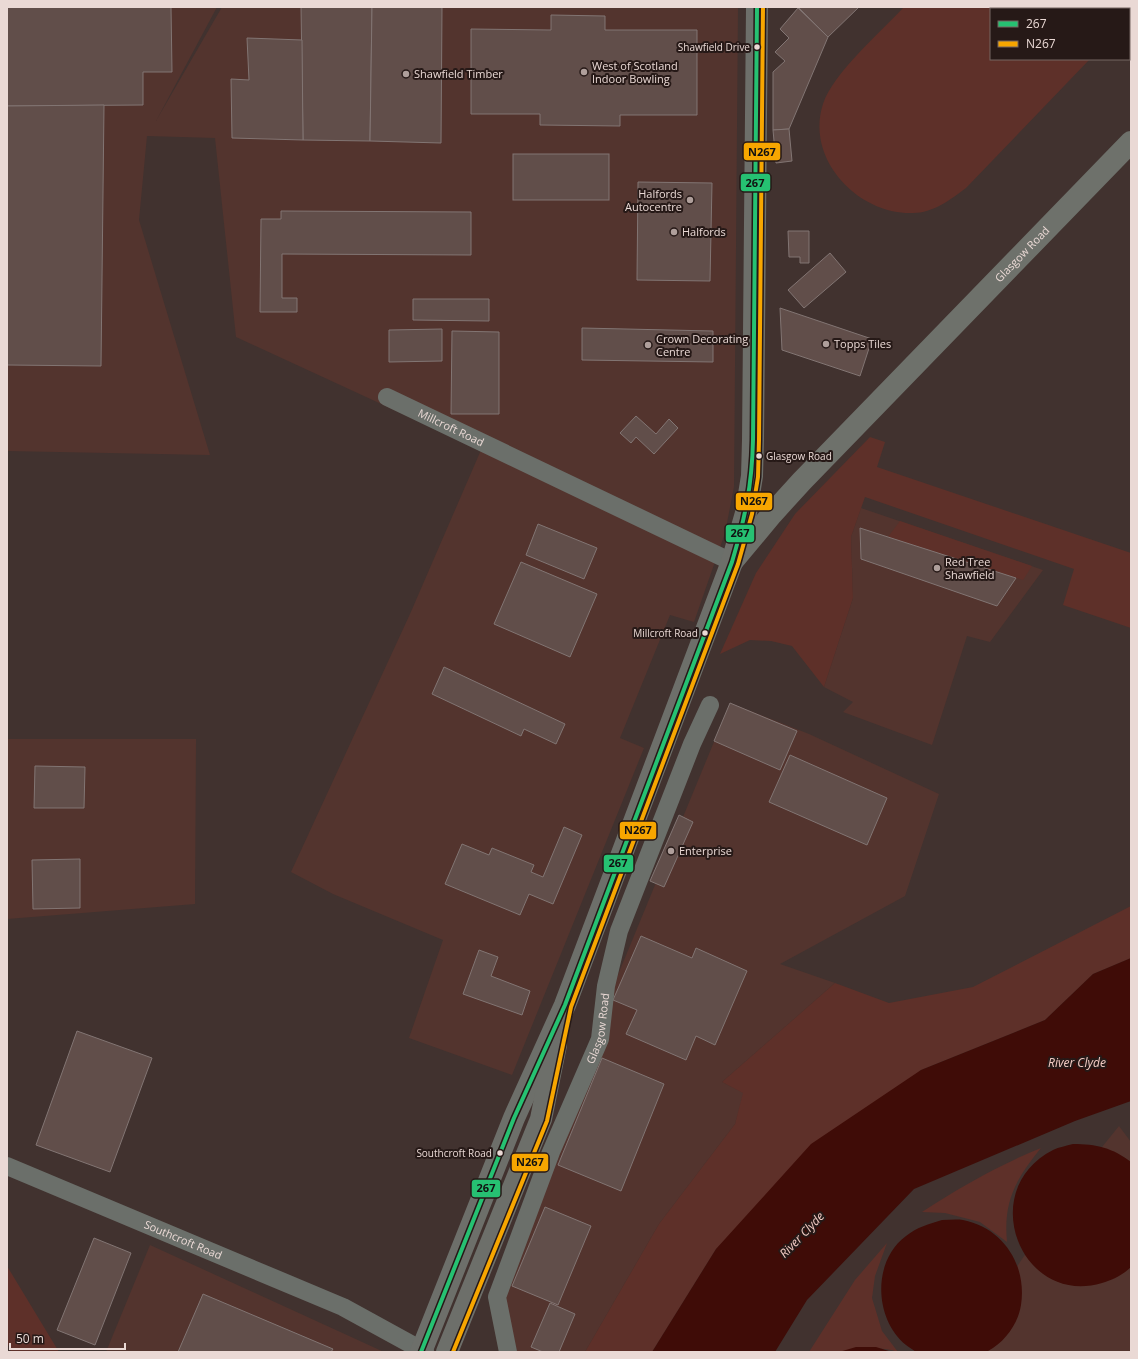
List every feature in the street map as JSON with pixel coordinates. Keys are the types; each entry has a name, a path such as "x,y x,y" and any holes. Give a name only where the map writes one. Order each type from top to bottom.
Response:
{"main road":[{"path":"732,562 746,513 752,476 757,7"},
{"name":"Glasgow Road","path":"423,1351 514,1118 565,1005 732,562"},
{"name":"Glasgow Road","path":"447,1352 541,1119 565,1005"}],"street":[{"name":"Glasgow Road","path":"732,562 802,481 1131,142"},
{"name":"Millcroft Road","path":"387,397 732,562"},
{"name":"Glasgow Road","path":"508,1352 497,1297 551,1152 600,1038 606,986 620,931 692,744 710,705"},
{"name":"Southcroft Road","path":"7,1166 343,1307 423,1351"}],"shaded area":[{"path":"7,7 217,7 156,121 222,7 738,7 734,487 725,533 694,622 670,615 620,738 644,748 512,1075 409,1038 443,940 333,894 291,872 410,614 481,450 236,337 215,138 147,136 139,220 210,455 7,451"},
{"path":"904,7 1131,7 1130,17 1130,8 990,8 990,60 1089,60 966,188 947,201 927,211 913,213 893,211 873,205 856,194 841,180 829,163 822,145 819,125 823,104 828,92 837,79 859,53"},
{"path":"870,437 885,442 877,467 1131,553 1131,628 1063,605 1074,569 865,497 851,537 853,598 824,687 792,646 771,641 750,640 720,654 756,573 795,514"},
{"path":"861,508 1043,570 990,642 967,636 932,745 843,712 853,702 824,687 853,598 851,537"},
{"path":"900,521 1032,566 1023,580 888,537"},
{"path":"730,703 809,734 939,794 905,896 780,964 835,983 722,1082 744,1093 735,1124 659,1224 585,1352 517,1352 505,1297 587,1050"},
{"path":"7,739 196,739 195,904 7,919"},
{"path":"1131,906 1131,958 1093,974 1045,1020 921,1070 716,1249 652,1352 585,1352 659,1224 735,1124 743,1093 722,1082 835,983 889,1003 973,987"},
{"path":"1119,1126 1131,1142 1131,1352 959,1352 1077,1178"},
{"path":"1041,1148 1018,1181 1009,1202 1006,1227 1007,1242 980,1222 945,1213 922,1212 980,1177"},
{"path":"887,1243 875,1276 872,1298 882,1331 898,1352 872,1348 842,1353 809,1352 855,1280"},
{"path":"150,1245 384,1352 106,1352"},
{"path":"7,1266 59,1352 11,1352 7,1341"}],"water":[{"name":"River Clyde","path":"1131,958 1131,1101 1075,1121 914,1189 807,1300 775,1352 652,1352 716,1249 811,1144 921,1070 1045,1020 1093,974"},
{"path":"1073,1144 1097,1146 1111,1150 1131,1162 1131,1267 1117,1277 1102,1283 1073,1286 1049,1278 1030,1262 1018,1240 1013,1216 1016,1191 1029,1168 1053,1150"},
{"path":"942,1220 963,1220 978,1224 1001,1240 1010,1251 1016,1263 1022,1290 1021,1305 1017,1319 1014,1326 1005,1338 988,1351 916,1352 895,1334 888,1321 883,1306 881,1290 887,1260 895,1247 914,1230"},
{"path":"856,1347 876,1347 892,1352 839,1352"}],"building":[{"path":"7,7 171,7 172,72 143,72 143,105 7,106"},
{"path":"301,7 372,7 370,141 303,140"},
{"name":"Shawfield Timber","path":"372,7 442,7 441,143 370,141"},
{"path":"798,7 859,7 828,37"},
{"path":"798,8 828,37 789,129 773,130 773,72 785,61 775,52 789,38 780,29"},
{"name":"West of Scotland Indoor Bowling","path":"551,15 605,16 605,30 697,30 697,115 620,115 620,126 540,125 540,114 471,114 471,29 551,30"},
{"path":"247,38 302,40 303,140 232,138 231,79 249,80"},
{"path":"104,105 101,366 7,365 7,106"},
{"path":"789,129 792,161 776,163 773,130"},
{"path":"513,154 609,154 609,200 513,200"},
{"name":"Halfords","path":"638,182 712,183 710,281 637,280"},
{"path":"281,211 471,212 471,255 282,254 282,298 297,298 297,312 260,312 261,219 281,219"},
{"path":"788,231 809,231 809,263 800,263 800,257 789,257"},
{"path":"830,253 846,272 804,308 788,290"},
{"path":"413,299 489,299 489,321 413,320"},
{"name":"Topps Tiles","path":"780,308 872,339 860,376 782,350"},
{"name":"Crown Decorating Centre","path":"582,328 713,331 713,362 582,360"},
{"path":"442,329 442,361 389,362 389,330"},
{"path":"452,331 499,332 499,414 451,414"},
{"path":"636,416 656,434 669,419 678,428 654,454 636,437 631,443 620,433"},
{"path":"538,524 597,548 584,579 526,555"},
{"name":"Red Tree Shawfield","path":"860,528 1016,578 997,606 861,559"},
{"path":"521,562 597,594 570,657 494,624"},
{"path":"444,667 565,724 556,744 524,729 521,736 432,694"},
{"path":"730,703 797,731 780,770 714,741"},
{"path":"790,755 887,798 867,845 769,802"},
{"path":"35,766 85,767 84,808 34,808"},
{"name":"Enterprise","path":"679,815 693,822 664,887 650,881"},
{"path":"564,827 582,835 553,904 529,894 520,915 445,884 462,844 489,855 492,848 534,865 531,872 543,877"},
{"path":"80,859 80,908 33,909 32,860"},
{"path":"641,936 692,958 696,948 747,971 715,1045 696,1036 686,1060 626,1034 637,1010 613,1000"},
{"path":"479,950 498,957 491,976 530,991 522,1015 463,994"},
{"path":"77,1031 152,1058 110,1172 36,1145"},
{"path":"602,1058 664,1084 621,1191 558,1165"},
{"path":"545,1207 591,1226 558,1305 512,1286"},
{"path":"94,1238 131,1253 95,1345 57,1330"},
{"path":"203,1294 333,1349 331,1352 178,1352"},
{"path":"550,1303 575,1314 559,1352 543,1352 531,1347"}],"transit line":[{"name":"267","path":"421,1352 514,1118 565,1005 732,562 741,531 751,472 753,440 757,7"},
{"name":"N267","path":"453,1352 547,1121 571,1007 738,564 752,514 758,477 759,440 763,7"}],"place":[{"name":"Shawfield Drive","path":"757,47"},
{"name":"West of Scotland Indoor Bowling","path":"584,72"},
{"name":"Shawfield Timber","path":"406,74"},
{"name":"Halfords Autocentre","path":"690,200"},
{"name":"Halfords","path":"674,232"},
{"name":"Topps Tiles","path":"826,344"},
{"name":"Crown Decorating Centre","path":"648,345"},
{"name":"Glasgow Road","path":"759,456"},
{"name":"Red Tree Shawfield","path":"937,568"},
{"name":"Millcroft Road","path":"705,633"},
{"name":"Enterprise","path":"671,851"},
{"name":"Southcroft Road","path":"500,1153"}]}
